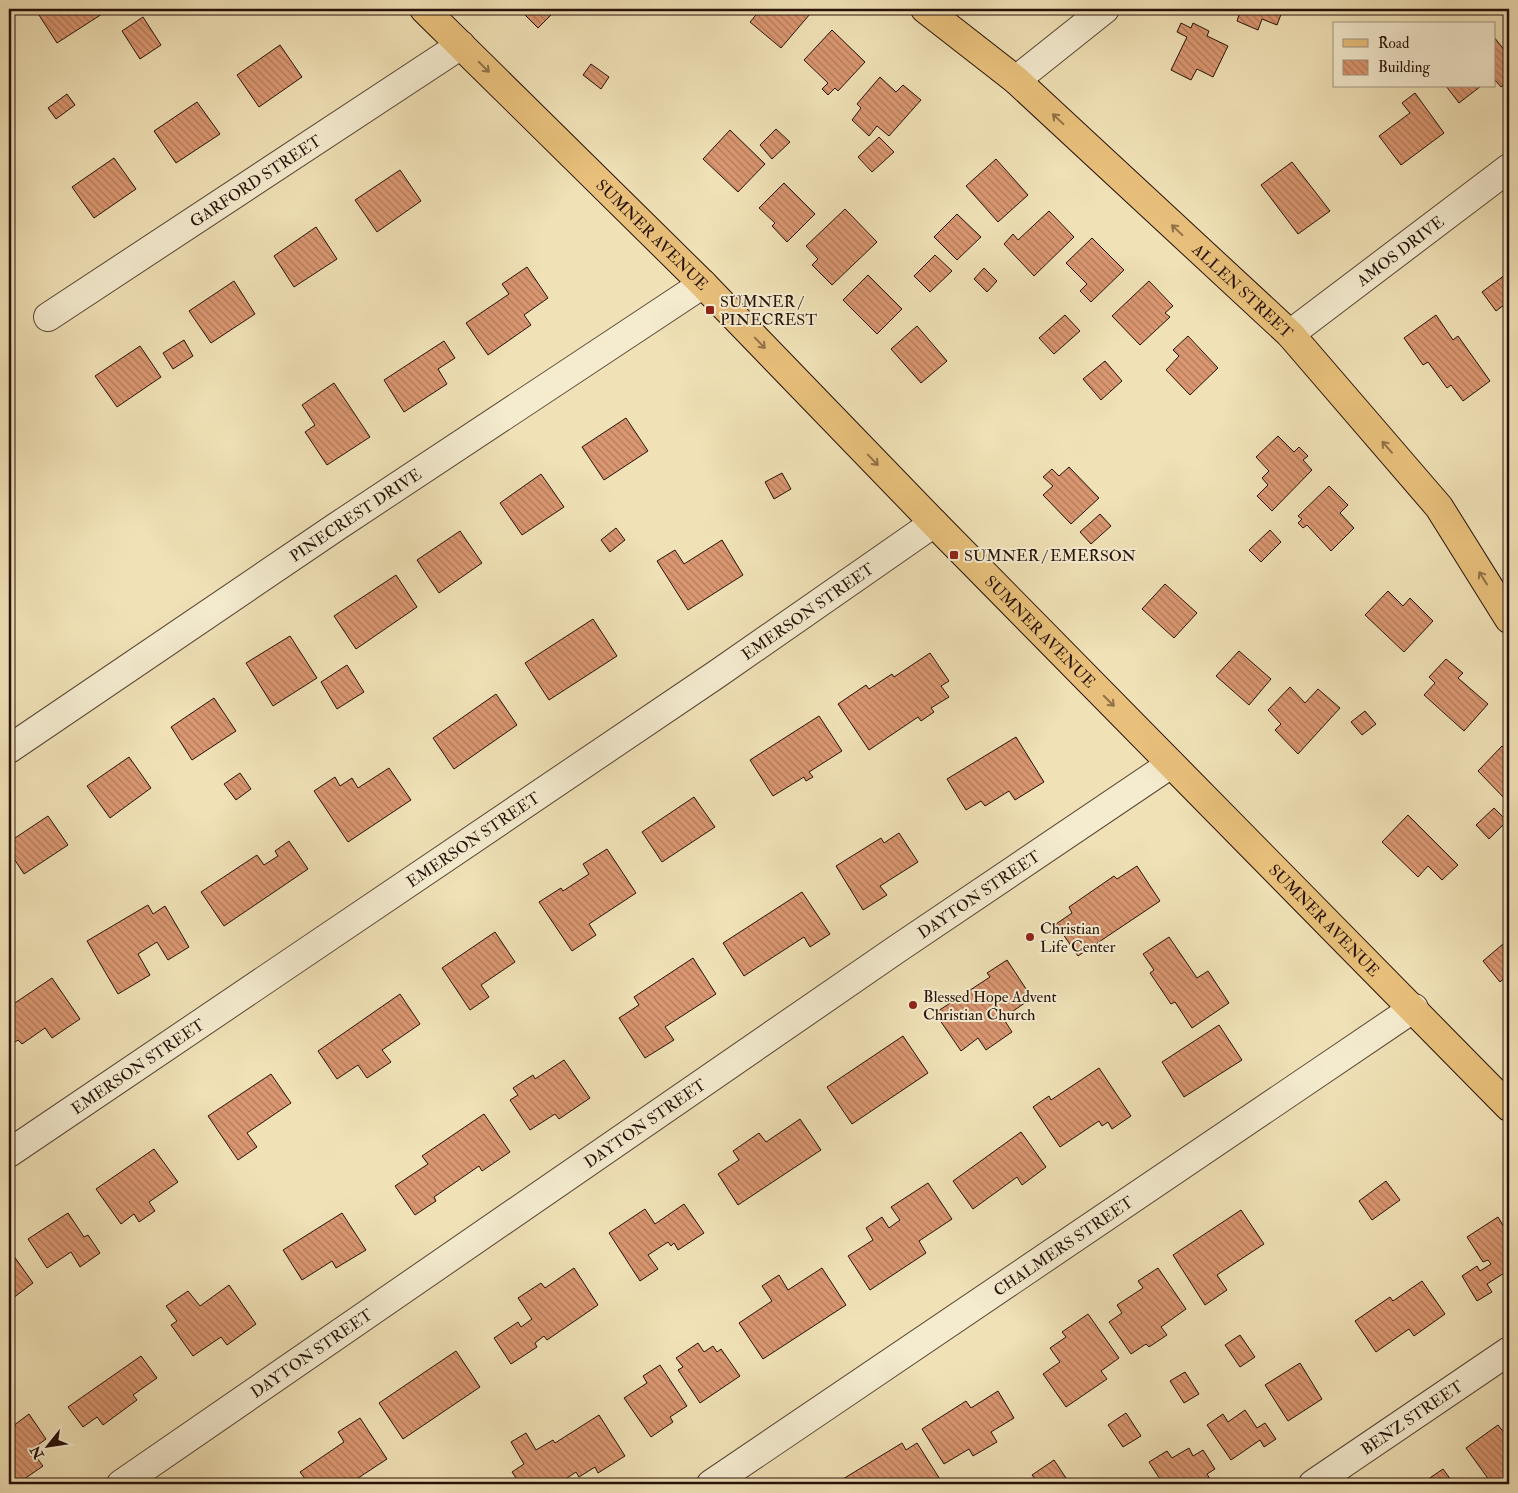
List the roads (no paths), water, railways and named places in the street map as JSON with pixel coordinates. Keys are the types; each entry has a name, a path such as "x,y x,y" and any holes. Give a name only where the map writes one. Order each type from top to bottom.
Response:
{"main road":[{"name":"SUMNER AVENUE","path":"424,9 703,284 934,523 1414,1008 1509,1107"},
{"name":"ALLEN STREET","path":"925,9 1016,80 1290,334 1439,507 1509,619"}],"street":[{"path":"1016,80 1105,9"},
{"name":"GARFORD STREET","path":"48,317 461,45"},
{"name":"AMOS DRIVE","path":"1290,334 1509,168"},
{"name":"PINECREST DRIVE","path":"9,750 336,527 703,284"},
{"name":"EMERSON STREET","path":"9,1153 717,674 934,523"},
{"name":"DAYTON STREET","path":"121,1484 898,949 1171,764"},
{"name":"CHALMERS STREET","path":"711,1484 1414,1008"},
{"name":"BENZ STREET","path":"1313,1484 1509,1351"}],"place":[{"name":"SUMNER / PINECREST","path":"710,310"},
{"name":"SUMNER / EMERSON","path":"954,555"},
{"name":"Christian Life Center","path":"1030,937"},
{"name":"Blessed Hope Advent Christian Church","path":"913,1005"}]}
